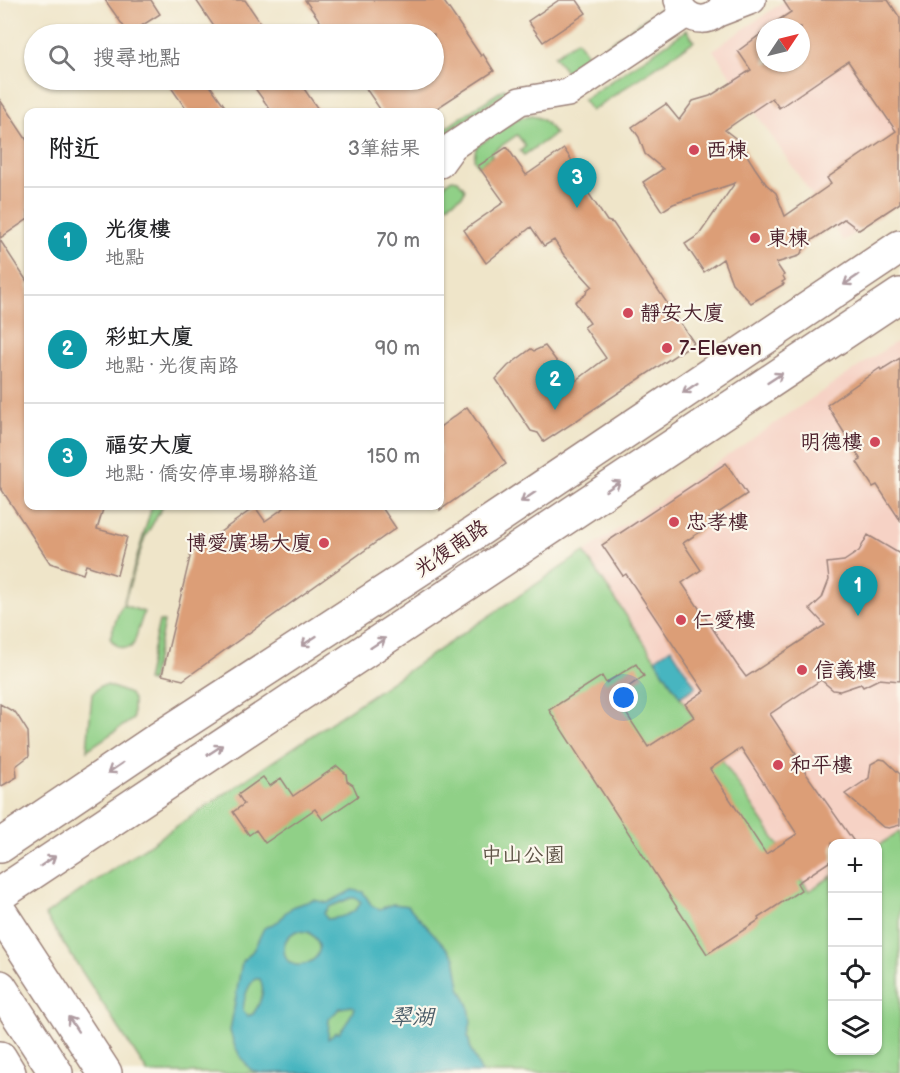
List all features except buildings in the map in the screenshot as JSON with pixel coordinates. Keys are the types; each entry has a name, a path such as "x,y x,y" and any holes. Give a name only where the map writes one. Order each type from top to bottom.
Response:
{"main road":[{"name":"光復南路","path":"0,846 154,742 465,539 900,247"},
{"name":"光復南路","path":"0,894 900,295"},
{"path":"0,912 105,1073"},
{"path":"0,987 56,1073"},
{"path":"0,1058 9,1073"}],"street":[{"path":"444,158 453,146 520,101 568,93 682,7 695,19 704,20 711,18 722,7 752,0"}],"shaded area":[{"path":"786,0 900,18 900,203 843,241 713,50 756,21 756,72 810,72 810,18 760,18"},
{"path":"900,339 900,831 882,843 882,839 828,839 828,879 809,891 584,552"}],"green space":[{"path":"664,6 667,7 666,11 569,76 554,56 577,40 589,57"},
{"path":"687,30 694,41 591,111 583,100"},
{"path":"505,88 507,92 444,134 444,129"},
{"path":"532,116 543,120 555,134 524,155 520,151 526,146 517,135 491,153 492,156 478,166 474,159 476,147 518,118"},
{"path":"452,179 458,180 465,189 463,195 444,207 444,185"},
{"path":"151,510 161,510 145,537 123,605"},
{"name":"中山公園","path":"584,552 809,891 828,879 828,1055 882,1055 882,843 900,831 900,1073 148,1073 45,915"},
{"path":"123,605 144,612 134,643 128,648 119,647 110,638"},
{"path":"159,621 164,622 151,682 146,681"},
{"path":"107,685 130,694 133,700 133,719 87,750 92,694 100,686"}],"water":[{"path":"671,648 696,687 680,697 655,659"},
{"name":"翠湖","path":"352,890 363,892 372,906 380,909 393,904 408,906 455,957 460,987 469,1006 471,1022 468,1036 471,1050 482,1073 260,1073 251,1070 235,1047 230,1031 242,961 253,950 264,928 279,921 294,906 314,900 328,903","holes":["351,898 361,902 347,915 327,919 324,913 329,907","296,931 308,932 317,941 319,949 316,957 302,965 287,960 284,950 287,939","260,979 262,993 256,1010 247,1016 243,1011 244,1002 252,982","352,1006 354,1008 339,1033 337,1032 328,1039 329,1019 340,1008"]}],"place":[{"name":"西棟","path":"694,150"},
{"name":"福安大廈","path":"577,208"},
{"name":"東棟","path":"755,238"},
{"name":"靜安大廈","path":"628,313"},
{"name":"7-Eleven","path":"667,348"},
{"name":"彩虹大廈","path":"555,410"},
{"name":"明德樓","path":"875,442"},
{"name":"忠孝樓","path":"674,522"},
{"name":"博愛廣場大廈","path":"324,543"},
{"name":"光復樓","path":"858,616"},
{"name":"仁愛樓","path":"681,620"},
{"name":"信義樓","path":"802,670"},
{"name":"和平樓","path":"778,765"}]}
